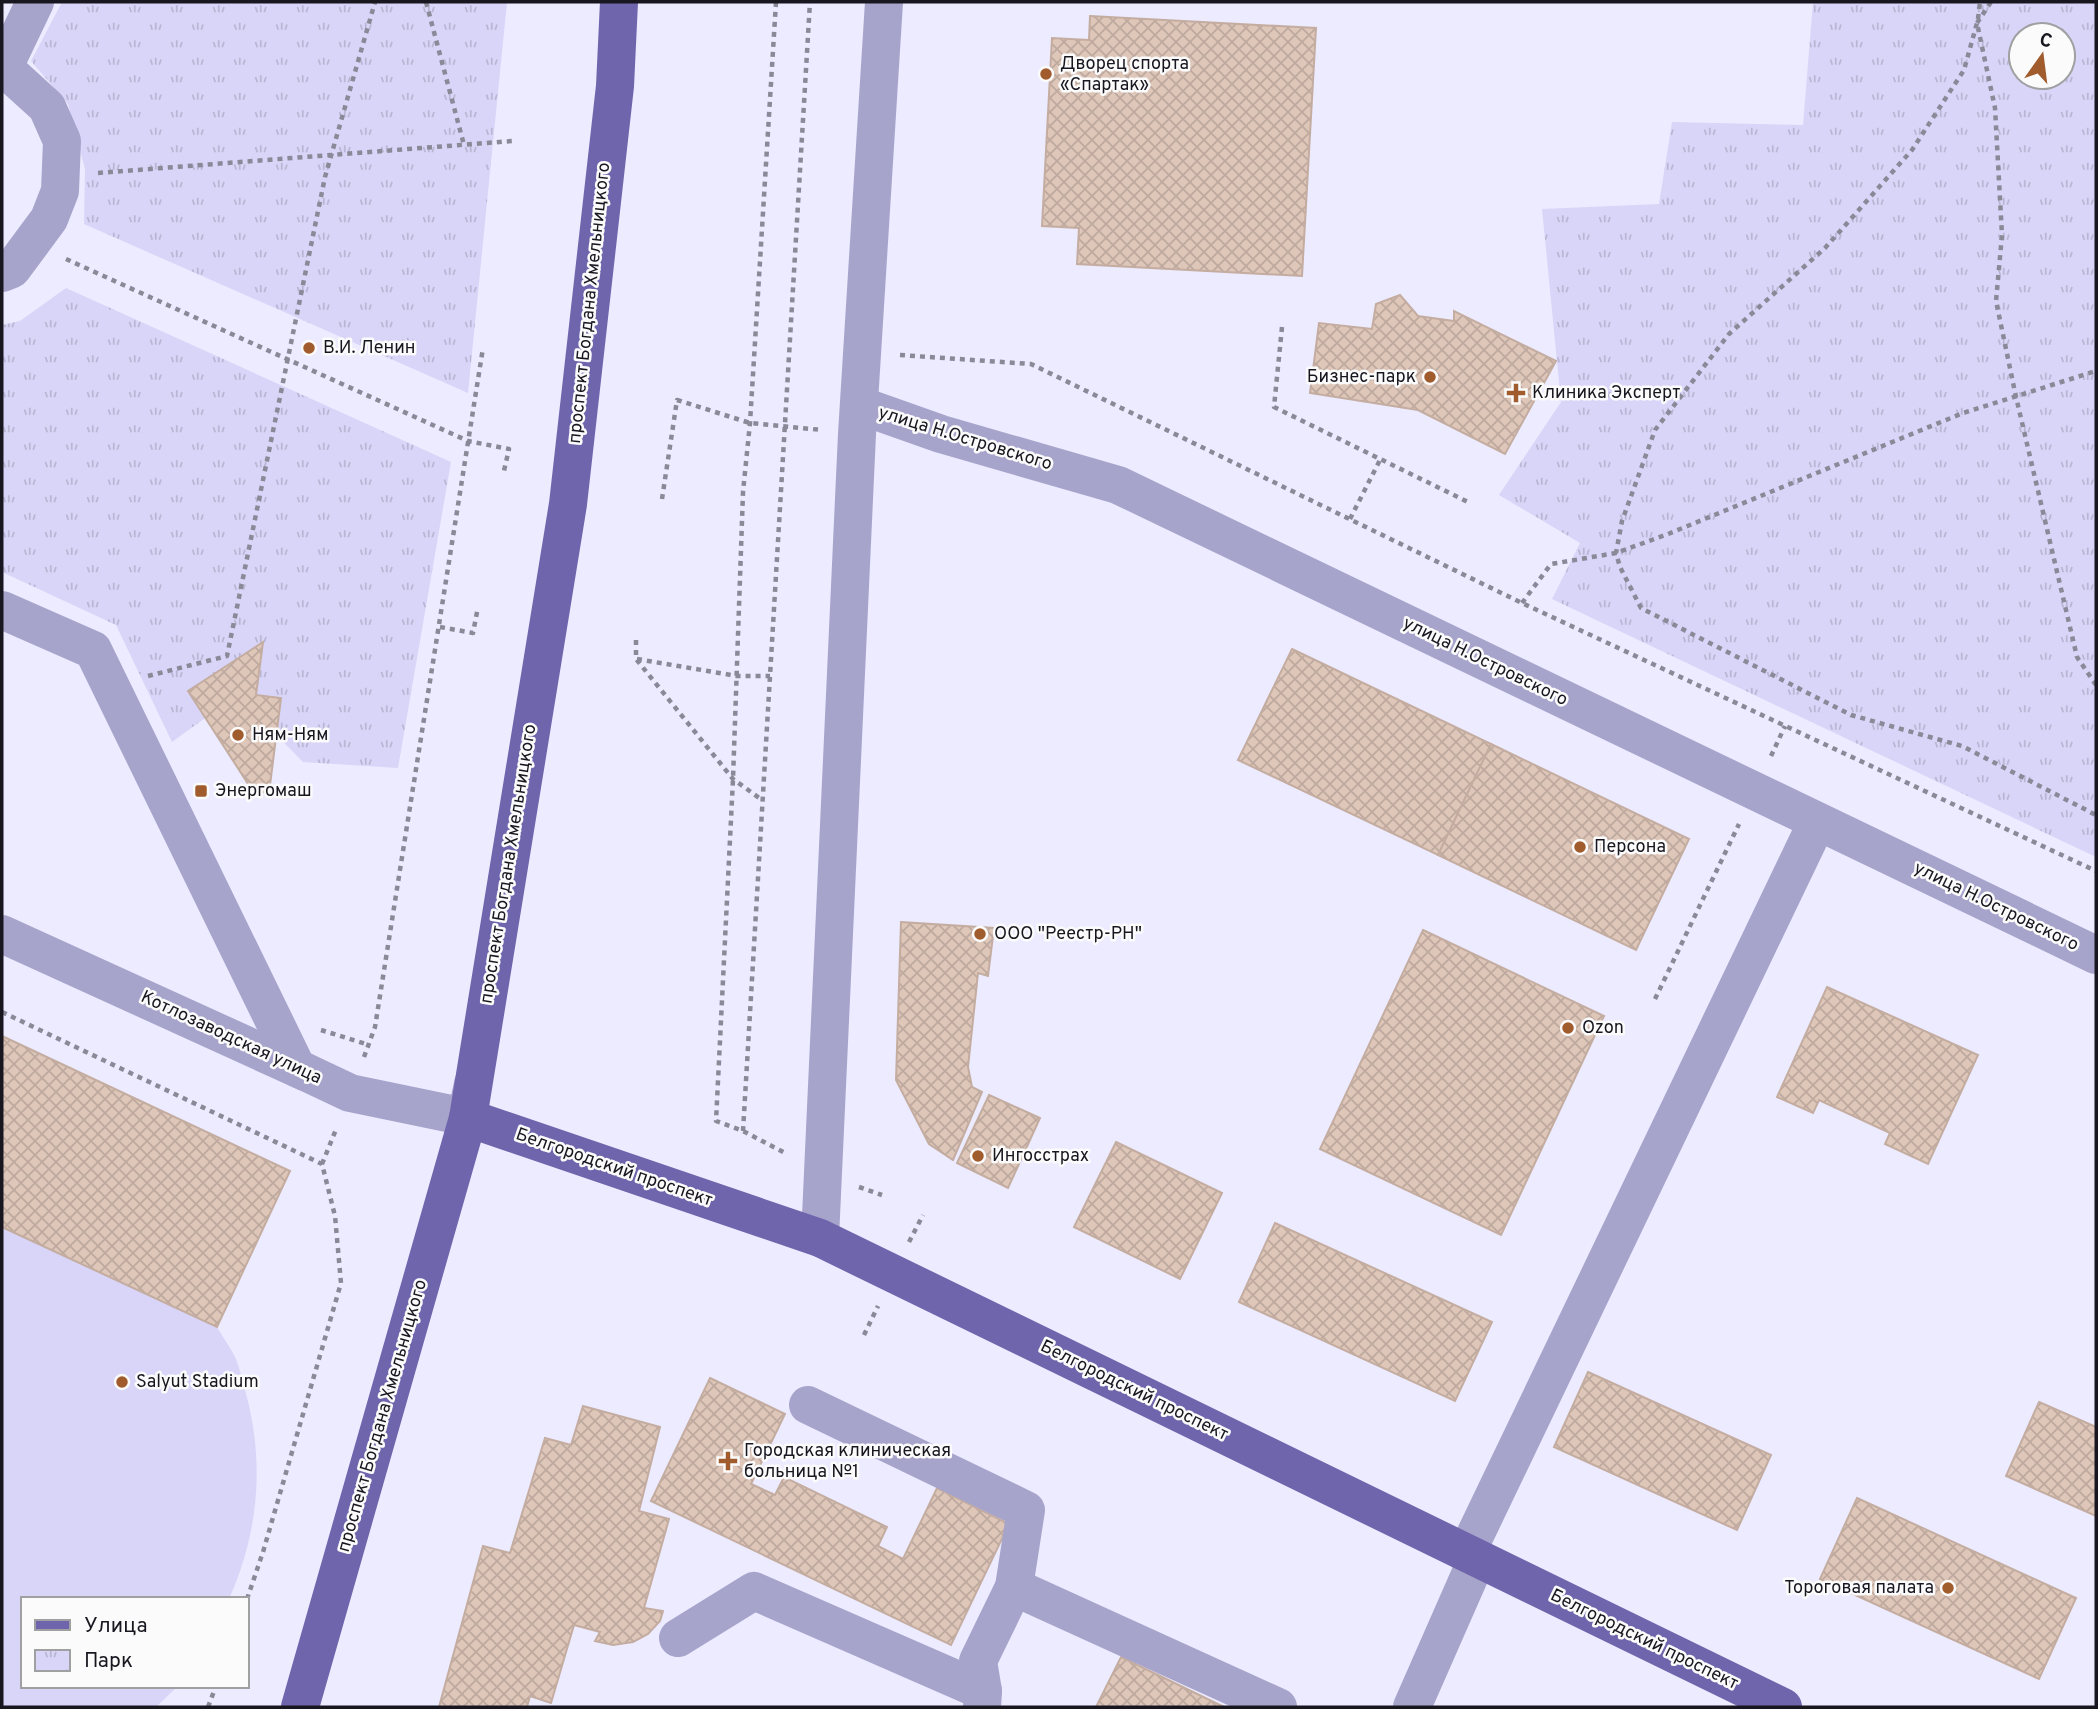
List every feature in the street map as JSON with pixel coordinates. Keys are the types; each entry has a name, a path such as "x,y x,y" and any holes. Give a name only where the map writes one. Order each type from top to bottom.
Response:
{"main road":[{"name":"проспект Богдана Хмельницкого","path":"300,1707 467,1117 475,1078 568,503 615,86 619,2"},
{"name":"Белгородский проспект","path":"467,1117 820,1238 1783,1707"}],"street":[{"path":"2,273 12,269 49,219 60,191 62,141 47,107 3,69 35,2"},
{"path":"820,1238 858,420 884,2"},
{"name":"улица Н.Островского","path":"858,420 941,434 1118,485 2096,956"},
{"path":"2,610 93,650 297,1068"},
{"path":"1412,1707 1472,1556 1818,821"},
{"name":"Котлозаводская улица","path":"2,934 350,1093 467,1117"},
{"path":"808,1405 1026,1510 1014,1587 978,1661 982,1699"},
{"path":"1014,1587 1278,1707"},
{"path":"678,1638 754,1591 982,1699"}],"path":[{"path":"110,686 227,656 331,155 374,2"},
{"path":"426,2 464,145"},
{"path":"776,2 750,423 743,492 733,779 716,1121 743,1131 810,2"},
{"path":"1980,2 1978,23 1964,70 1912,150 1825,248 1729,334 1655,430 1622,522 1616,553 1641,608 1851,715 1962,746 2096,815"},
{"path":"1991,2 1978,23 1995,108 2002,235 1996,301 2077,657 2096,685"},
{"path":"60,176 512,141"},
{"path":"31,244 468,441 509,449 503,475"},
{"path":"1282,327 1274,407 1468,502"},
{"path":"248,1597 341,1283 335,1216 322,1164 375,1027 483,348"},
{"path":"862,352 1031,364 1522,603 2096,871"},
{"path":"1522,603 1551,564 1616,553 1963,413 2096,372"},
{"path":"662,499 677,400 750,423 785,427 858,420"},
{"path":"1350,519 1382,458"},
{"path":"440,627 473,632 478,607"},
{"path":"636,639 636,659 733,779 762,801"},
{"path":"636,659 737,676 770,676"},
{"path":"1655,999 1735,832"},
{"path":"2,1012 322,1164"},
{"path":"208,1707 215,1688"}],"green space":[{"path":"62,2 507,2 468,393 84,224 85,169 68,104 31,61"},
{"path":"1813,2 2096,2 2096,857 1552,599 1580,543 1499,495 1561,402 1542,209 1659,204 1672,122 1803,125"},
{"path":"66,288 451,462 398,768 303,762 237,695 172,742 116,625 2,572 2,325 20,321"},
{"name":"Salyut Stadium","path":"2,1036 290,1171 217,1327 240,1371 251,1417 257,1470 253,1522 230,1597 21,1597 21,1688 176,1688 156,1707 2,1707"}],"building":[{"path":"1090,16 1316,28 1302,276 1077,264 1079,228 1042,226 1052,38 1089,40"},
{"name":"Бизнес-парк","path":"1400,295 1418,316 1454,321 1454,311 1556,361 1505,454 1418,410 1310,393 1319,323 1372,329 1376,304"},
{"path":"263,642 256,695 281,698 269,793 252,790 188,691"},
{"path":"1292,649 1491,744 1438,855 1238,760"},
{"path":"1491,744 1689,839 1636,950 1438,855"},
{"path":"901,922 994,928 988,976 978,973 968,1067 972,1087 982,1092 953,1160 929,1144 896,1080"},
{"path":"1423,930 1604,1016 1501,1235 1320,1149"},
{"path":"1827,987 1978,1055 1928,1164 1885,1144 1890,1133 1819,1100 1813,1113 1777,1097"},
{"path":"2,1036 290,1171 217,1327 2,1227"},
{"path":"989,1095 1040,1118 1008,1188 957,1163"},
{"path":"1116,1142 1222,1193 1180,1279 1074,1227"},
{"path":"1275,1223 1492,1322 1455,1401 1239,1302"},
{"path":"1588,1372 1771,1455 1737,1530 1554,1447"},
{"path":"710,1378 785,1414 751,1484 775,1495 784,1477 887,1527 878,1546 903,1559 937,1488 1009,1524 951,1645 651,1501"},
{"path":"2039,1402 2096,1427 2096,1516 2006,1476"},
{"path":"583,1406 660,1427 639,1511 669,1519 644,1608 663,1611 660,1621 648,1634 633,1642 613,1645 595,1641 600,1632 574,1625 551,1703 530,1696 527,1707 439,1707 483,1546 510,1553 545,1438 571,1445"},
{"name":"Тороговая палата","path":"1857,1498 2076,1598 2039,1679 1820,1579"},
{"path":"1121,1657 1224,1707 1096,1707"}],"place":[{"name":"Дворец спорта «Спартак»","path":"1046,74"},
{"name":"В.И. Ленин","path":"309,348"},
{"name":"Бизнес-парк","path":"1430,377"},
{"name":"Клиника Эксперт","path":"1516,393"},
{"name":"Ням-Ням","path":"238,735"},
{"name":"Энергомаш","path":"201,791"},
{"name":"Персона","path":"1580,847"},
{"name":"ООО \"Реестр-РН\"","path":"980,934"},
{"name":"Ozon","path":"1568,1028"},
{"name":"Ингосстрах","path":"978,1156"},
{"name":"Salyut Stadium","path":"122,1382"},
{"name":"Городская клиническая больница №1","path":"728,1461"},
{"name":"Тороговая палата","path":"1948,1588"}]}
